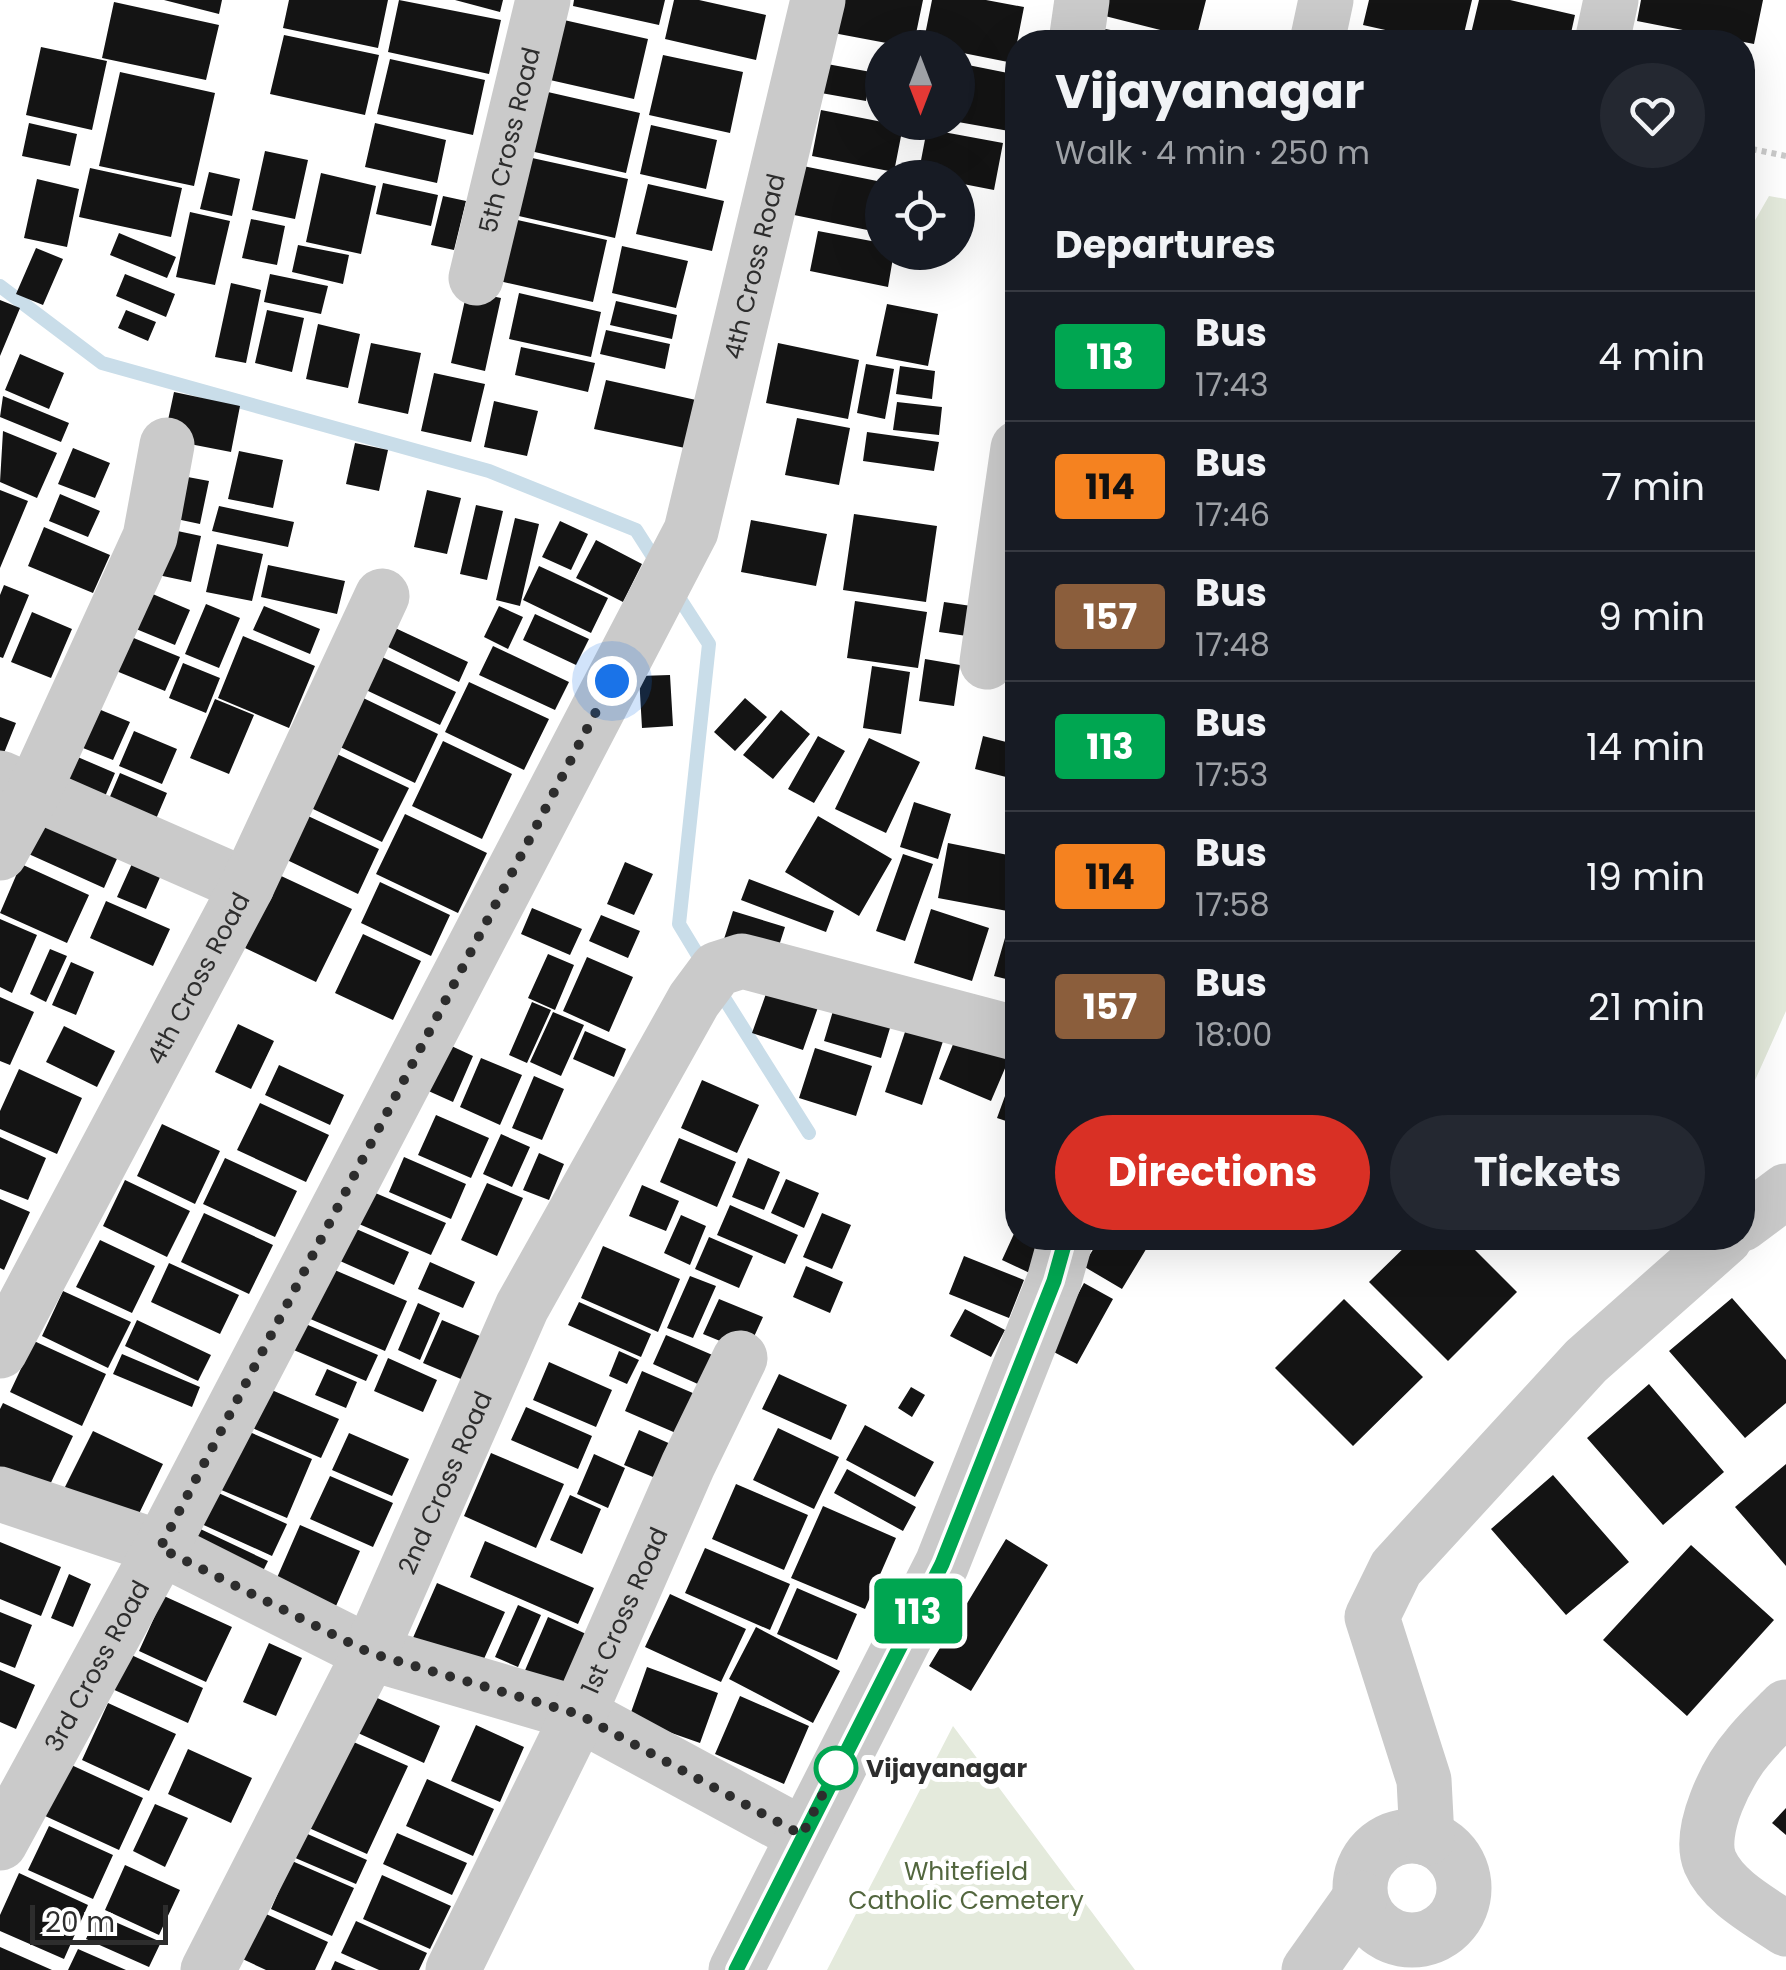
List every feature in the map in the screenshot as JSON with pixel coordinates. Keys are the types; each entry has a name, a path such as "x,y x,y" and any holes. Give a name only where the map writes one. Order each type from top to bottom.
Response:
{"street":[{"name":"5th Cross Road","path":"476,278 543,0"},
{"name":"4th Cross Road","path":"690,530 818,0"},
{"path":"1078,30 1082,0"},
{"path":"1320,30 1326,0"},
{"path":"1605,30 1611,0"},
{"path":"0,853 16,786 150,538 167,446"},
{"name":"3rd Cross Road","path":"0,1843 160,1548 690,530"},
{"path":"987,662 1005,538"},
{"name":"4th Cross Road","path":"0,1350 247,886 382,596"},
{"path":"16,786 247,886"},
{"name":"2nd Cross Road","path":"208,1970 370,1653 522,1307 694,1000 717,969 742,960 1005,1031"},
{"path":"1755,1214 1786,1191"},
{"path":"736,1970 942,1564 1054,1281 1063,1250"},
{"path":"1426,1838 1424,1780 1372,1617 1396,1568 1586,1362 1712,1250"},
{"name":"1st Cross Road","path":"452,1970 578,1714 688,1465 740,1358"},
{"path":"0,1494 160,1548 370,1653 578,1714 802,1835"},
{"path":"1786,1708 1745,1749 1717,1798 1706,1845 1711,1864 1732,1890 1786,1929"},
{"path":"1408,1836 1442,1845 1454,1856 1462,1872 1462,1905 1451,1951 1393,1937 1366,1915 1360,1898 1365,1864 1376,1849 1408,1836"},
{"path":"1309,1970 1360,1898"}],"path":[{"path":"1755,149 1786,156"}],"green space":[{"path":"1769,196 1786,199 1786,1011 1755,1080 1755,220"},
{"name":"Whitefield Catholic Cemetery","path":"953,1726 1135,1970 827,1970"}],"building":[{"path":"164,0 222,0 219,14"},
{"path":"289,0 388,0 378,48 283,28"},
{"path":"399,0 501,20 489,74 388,52"},
{"path":"455,0 503,0 500,12"},
{"path":"574,0 665,0 659,25 573,6"},
{"path":"674,0 699,0 766,15 756,60 665,39"},
{"path":"834,0 923,0 917,30 865,30 865,39 828,32"},
{"path":"932,0 986,0 1024,7 1019,30 1005,30 1005,61 975,55 975,30 926,30"},
{"path":"1105,0 1206,0 1198,30 1160,30 1101,15"},
{"path":"1369,0 1472,0 1465,30 1385,30 1363,25"},
{"path":"1479,0 1510,0 1575,15 1572,30 1472,30"},
{"path":"1641,0 1763,0 1755,39 1755,30 1683,30 1637,21"},
{"path":"114,2 219,25 206,80 102,58"},
{"path":"564,20 648,39 634,99 550,80"},
{"path":"284,35 379,55 365,115 270,94"},
{"path":"41,47 107,61 92,130 26,115"},
{"path":"663,55 743,72 730,133 649,115"},
{"path":"390,59 485,80 473,135 377,114"},
{"path":"827,64 865,71 865,101 821,93"},
{"path":"975,66 1005,72 1005,130 975,125"},
{"path":"120,72 215,93 194,186 99,166"},
{"path":"539,90 640,113 626,173 526,150"},
{"path":"821,110 865,119 865,140 900,140 896,160 865,160 865,166 812,156"},
{"path":"29,123 77,134 70,166 22,156"},
{"path":"375,123 446,140 437,183 365,167"},
{"path":"651,125 717,140 706,189 640,174"},
{"path":"975,138 1003,143 994,190 975,186 975,160 921,160 925,140"},
{"path":"265,151 308,160 295,219 252,210"},
{"path":"523,156 628,179 615,238 510,214"},
{"path":"803,166 865,179 865,230 794,215"},
{"path":"90,168 182,188 171,237 79,217"},
{"path":"209,172 240,179 232,216 200,209"},
{"path":"321,173 376,186 361,254 306,242"},
{"path":"37,179 79,189 67,247 24,238"},
{"path":"383,183 438,195 431,226 376,214"},
{"path":"648,184 724,201 712,251 636,234"},
{"path":"443,196 466,201 454,250 431,245"},
{"path":"190,212 230,221 215,285 176,277"},
{"path":"251,219 285,226 277,265 242,258"},
{"path":"513,219 607,240 593,302 499,281"},
{"path":"818,231 865,240 865,270 891,270 888,287 810,271"},
{"path":"119,233 176,257 167,278 110,255"},
{"path":"298,245 349,255 343,284 292,272"},
{"path":"622,246 688,261 676,308 612,293"},
{"path":"36,248 63,259 43,305 16,294"},
{"path":"125,274 175,294 166,317 116,296"},
{"path":"270,274 328,286 321,314 264,302"},
{"path":"231,283 261,290 246,363 215,357"},
{"path":"467,291 501,298 485,371 451,363"},
{"path":"519,293 601,312 591,357 509,339"},
{"path":"0,300 20,308 0,356"},
{"path":"616,301 677,315 672,339 610,325"},
{"path":"887,304 938,314 928,366 876,356"},
{"path":"126,310 156,322 148,341 118,328"},
{"path":"267,310 304,318 292,372 255,363"},
{"path":"318,324 360,334 348,388 306,379"},
{"path":"606,330 670,344 665,369 600,354"},
{"path":"371,343 421,353 408,414 358,403"},
{"path":"778,343 859,360 848,419 766,403"},
{"path":"521,347 595,363 588,392 515,375"},
{"path":"20,354 64,373 49,409 5,390"},
{"path":"866,364 894,369 885,419 857,413"},
{"path":"900,366 935,371 932,399 896,394"},
{"path":"434,373 485,384 471,442 421,431"},
{"path":"606,380 696,400 685,448 594,429"},
{"path":"174,392 240,406 231,452 164,439"},
{"path":"3,396 69,423 61,442 0,417"},
{"path":"494,401 538,411 527,456 484,447"},
{"path":"897,402 942,407 939,435 893,430"},
{"path":"797,418 850,428 839,485 785,475"},
{"path":"3,431 57,453 37,498 0,482"},
{"path":"867,432 939,442 934,471 863,461"},
{"path":"355,443 388,450 379,491 346,484"},
{"path":"73,448 110,463 95,498 58,484"},
{"path":"239,451 283,460 273,508 228,499"},
{"path":"177,475 209,481 200,524 167,517"},
{"path":"0,490 28,501 0,568"},
{"path":"427,490 461,498 447,554 414,547"},
{"path":"60,494 100,511 88,537 49,521"},
{"path":"476,505 503,511 487,580 460,574"},
{"path":"219,506 294,522 288,547 212,531"},
{"path":"854,514 937,526 926,602 843,590"},
{"path":"515,518 539,524 520,606 496,600"},
{"path":"751,520 827,534 816,586 741,572"},
{"path":"560,521 588,534 571,570 542,557"},
{"path":"44,527 110,555 93,593 28,566"},
{"path":"168,529 201,536 191,582 158,575"},
{"path":"596,540 642,564 623,602 576,578"},
{"path":"217,544 263,554 252,601 206,592"},
{"path":"268,565 345,581 337,614 261,597"},
{"path":"539,566 608,598 591,633 523,600"},
{"path":"4,585 29,595 3,658 0,595"},
{"path":"134,586 190,610 175,645 119,622"},
{"path":"855,601 927,612 918,668 847,658"},
{"path":"944,602 985,608 981,638 939,632"},
{"path":"206,604 240,618 219,668 185,654"},
{"path":"264,606 320,629 310,654 253,630"},
{"path":"499,606 523,617 508,649 484,637"},
{"path":"32,612 72,629 51,678 11,662"},
{"path":"535,614 589,639 576,665 523,640"},
{"path":"393,627 468,662 459,682 384,645"},
{"path":"119,632 180,657 165,691 104,666"},
{"path":"243,636 315,666 289,728 218,698"},
{"path":"493,646 569,682 555,710 479,675"},
{"path":"382,657 456,692 440,725 366,690"},
{"path":"925,659 960,665 954,706 919,701"},
{"path":"183,663 220,678 206,713 169,698"},
{"path":"872,666 910,672 901,734 863,728"},
{"path":"670,675 673,726 642,728 639,676"},
{"path":"469,682 549,719 524,770 445,732"},
{"path":"357,695 438,734 415,783 334,744"},
{"path":"745,698 767,717 735,751 714,732"},
{"path":"215,699 254,715 229,774 190,758"},
{"path":"79,701 130,722 113,760 63,740"},
{"path":"781,710 810,734 773,779 743,755"},
{"path":"0,717 16,723 0,763"},
{"path":"134,731 177,749 162,784 119,766"},
{"path":"818,736 845,751 814,803 788,789"},
{"path":"983,736 1005,742 1005,777 975,769"},
{"path":"869,738 920,762 886,833 835,809"},
{"path":"443,741 512,774 482,839 412,806"},
{"path":"59,749 115,773 98,813 42,790"},
{"path":"337,754 409,788 382,842 311,808"},
{"path":"120,773 167,793 150,833 103,813"},
{"path":"914,802 951,814 938,859 900,847"},
{"path":"42,807 124,843 104,888 22,851"},
{"path":"405,814 487,853 458,913 376,874"},
{"path":"308,816 379,849 358,894 287,860"},
{"path":"818,816 892,859 859,916 785,872"},
{"path":"948,843 1005,854 1005,911 938,898"},
{"path":"140,846 168,859 146,909 117,897"},
{"path":"903,854 933,864 905,941 876,931"},
{"path":"625,862 653,874 634,915 607,904"},
{"path":"21,864 89,895 67,943 0,913"},
{"path":"279,875 352,909 316,982 245,948"},
{"path":"749,879 834,911 826,932 741,900"},
{"path":"380,882 450,915 431,956 361,923"},
{"path":"106,901 170,929 153,966 90,938"},
{"path":"532,908 582,929 570,955 521,934"},
{"path":"931,909 989,928 972,981 914,963"},
{"path":"733,911 785,927 776,955 724,939"},
{"path":"601,915 640,931 628,958 589,941"},
{"path":"0,919 37,935 12,993 0,987"},
{"path":"363,934 421,961 393,1020 335,993"},
{"path":"1005,938 1005,979 994,976"},
{"path":"50,949 67,956 46,1002 30,994"},
{"path":"548,954 574,965 555,1010 528,998"},
{"path":"587,957 633,977 609,1032 563,1011"},
{"path":"71,962 94,972 76,1015 52,1005"},
{"path":"772,977 823,993 803,1050 752,1033"},
{"path":"839,991 896,1008 881,1058 824,1041"},
{"path":"0,997 34,1012 10,1065 0,1061"},
{"path":"532,1002 551,1010 527,1063 509,1055"},
{"path":"553,1012 584,1025 561,1076 530,1062"},
{"path":"911,1014 948,1026 922,1105 885,1092"},
{"path":"238,1024 274,1041 251,1089 215,1072"},
{"path":"64,1026 115,1051 97,1087 46,1062"},
{"path":"585,1031 626,1049 614,1077 573,1059"},
{"path":"956,1037 1005,1057 1005,1068 991,1101 939,1079"},
{"path":"445,1043 473,1056 453,1102 424,1089"},
{"path":"815,1048 872,1066 856,1116 799,1098"},
{"path":"481,1058 522,1075 500,1125 460,1107"},
{"path":"279,1065 344,1095 330,1125 265,1095"},
{"path":"19,1069 82,1098 57,1154 0,1129 0,1111"},
{"path":"534,1076 564,1089 542,1140 512,1128"},
{"path":"702,1080 759,1105 737,1153 681,1128"},
{"path":"1005,1096 1005,1121 997,1118"},
{"path":"260,1103 329,1135 306,1182 237,1150"},
{"path":"436,1115 489,1138 471,1178 418,1155"},
{"path":"162,1124 220,1151 195,1204 137,1176"},
{"path":"501,1134 530,1147 512,1187 483,1174"},
{"path":"0,1137 46,1158 28,1200 0,1189"},
{"path":"679,1138 736,1162 717,1207 660,1182"},
{"path":"539,1153 564,1164 549,1200 523,1190"},
{"path":"404,1157 466,1184 451,1219 389,1192"},
{"path":"225,1158 297,1191 275,1237 203,1204"},
{"path":"748,1158 780,1172 764,1210 732,1197"},
{"path":"786,1179 819,1193 804,1228 771,1213"},
{"path":"125,1180 190,1211 167,1257 103,1226"},
{"path":"487,1183 523,1198 497,1256 461,1240"},
{"path":"642,1185 679,1201 666,1231 629,1216"},
{"path":"373,1192 446,1223 431,1255 359,1224"},
{"path":"0,1199 30,1212 4,1270 0,1268"},
{"path":"730,1205 798,1235 785,1264 717,1235"},
{"path":"204,1213 273,1245 249,1294 181,1262"},
{"path":"822,1213 851,1225 832,1269 803,1257"},
{"path":"681,1215 706,1226 690,1265 664,1253"},
{"path":"354,1228 409,1252 394,1285 340,1261"},
{"path":"709,1237 753,1256 739,1288 695,1269"},
{"path":"100,1240 155,1266 132,1313 76,1287"},
{"path":"603,1246 680,1279 658,1332 581,1298"},
{"path":"1007,1250 1045,1250 1034,1275 1002,1260"},
{"path":"1093,1250 1146,1250 1122,1289 1083,1266"},
{"path":"1402,1250 1475,1250 1517,1292 1448,1361 1369,1282"},
{"path":"964,1256 1024,1280 1009,1318 949,1294"},
{"path":"430,1262 475,1282 463,1308 418,1289"},
{"path":"169,1263 239,1295 220,1334 151,1302"},
{"path":"323,1265 407,1301 385,1351 301,1315"},
{"path":"806,1266 843,1282 830,1313 793,1297"},
{"path":"690,1276 716,1286 693,1338 667,1328"},
{"path":"1084,1283 1113,1299 1077,1364 1048,1349"},
{"path":"63,1291 131,1322 108,1368 42,1336"},
{"path":"1732,1298 1786,1360 1786,1403 1745,1438 1669,1351"},
{"path":"719,1299 763,1317 747,1352 703,1334"},
{"path":"1344,1299 1423,1377 1353,1446 1275,1368"},
{"path":"579,1302 651,1334 641,1357 568,1325"},
{"path":"418,1303 440,1313 420,1360 398,1350"},
{"path":"965,1309 1005,1330 991,1357 950,1336"},
{"path":"137,1320 211,1355 198,1381 125,1346"},
{"path":"442,1320 487,1339 468,1382 423,1363"},
{"path":"301,1322 378,1355 366,1381 289,1348"},
{"path":"666,1335 731,1363 718,1393 653,1364"},
{"path":"34,1341 106,1374 82,1426 10,1392"},
{"path":"619,1351 639,1360 627,1384 609,1376"},
{"path":"122,1354 200,1387 192,1407 113,1374"},
{"path":"388,1358 437,1380 423,1412 374,1391"},
{"path":"549,1362 612,1390 596,1427 533,1400"},
{"path":"327,1369 357,1382 346,1408 315,1395"},
{"path":"642,1371 702,1397 685,1437 625,1411"},
{"path":"779,1374 847,1405 831,1440 762,1409"},
{"path":"1649,1384 1724,1472 1663,1525 1587,1438"},
{"path":"911,1387 925,1395 912,1417 898,1408"},
{"path":"267,1388 339,1419 321,1458 250,1427"},
{"path":"3,1403 73,1436 47,1491 0,1468"},
{"path":"526,1407 592,1436 578,1469 511,1440"},
{"path":"865,1425 934,1462 915,1497 846,1460"},
{"path":"238,1427 312,1459 287,1518 212,1486"},
{"path":"778,1428 839,1457 814,1509 753,1480"},
{"path":"639,1430 673,1445 658,1479 624,1465"},
{"path":"93,1431 163,1464 135,1522 64,1489"},
{"path":"349,1433 409,1459 392,1496 332,1470"},
{"path":"491,1453 564,1484 536,1548 464,1516"},
{"path":"594,1454 625,1468 608,1508 577,1494"},
{"path":"1786,1464 1786,1566 1735,1507"},
{"path":"847,1469 916,1507 903,1531 834,1493"},
{"path":"1553,1475 1629,1562 1566,1615 1491,1529"},
{"path":"330,1476 393,1503 373,1547 310,1519"},
{"path":"736,1484 808,1515 784,1570 712,1539"},
{"path":"212,1490 287,1524 272,1556 197,1522"},
{"path":"570,1495 601,1509 582,1554 550,1540"},
{"path":"823,1506 896,1538 865,1609 791,1578"},
{"path":"300,1525 360,1551 336,1606 276,1580"},
{"path":"194,1526 268,1561 259,1579 185,1544"},
{"path":"1006,1539 1048,1565 971,1691 929,1666"},
{"path":"485,1541 594,1588 578,1624 470,1577"},
{"path":"0,1542 61,1567 41,1616 0,1599"},
{"path":"1691,1545 1774,1620 1687,1716 1603,1640"},
{"path":"705,1548 790,1584 770,1630 685,1593"},
{"path":"69,1574 91,1584 73,1627 51,1618"},
{"path":"437,1583 505,1612 479,1670 412,1640"},
{"path":"797,1588 857,1614 837,1660 777,1634"},
{"path":"670,1594 746,1629 721,1682 645,1647"},
{"path":"164,1596 232,1627 206,1682 139,1651"},
{"path":"518,1605 541,1615 518,1667 495,1657"},
{"path":"0,1612 32,1625 15,1668 0,1662"},
{"path":"548,1617 593,1637 568,1694 523,1675"},
{"path":"756,1627 840,1671 813,1723 729,1679"},
{"path":"269,1643 302,1658 276,1716 243,1702"},
{"path":"127,1653 203,1688 188,1723 110,1688"},
{"path":"647,1667 718,1693 700,1743 629,1718"},
{"path":"0,1670 35,1685 16,1729 0,1722"},
{"path":"740,1696 809,1726 784,1784 715,1754"},
{"path":"375,1697 440,1726 424,1763 358,1733"},
{"path":"108,1703 176,1734 149,1791 82,1760"},
{"path":"476,1725 524,1747 500,1802 451,1781"},
{"path":"349,1740 408,1766 367,1854 309,1828"},
{"path":"188,1749 252,1778 231,1823 168,1794"},
{"path":"67,1763 143,1798 119,1850 43,1815"},
{"path":"427,1779 494,1809 473,1856 406,1826"},
{"path":"155,1804 188,1818 165,1867 133,1851"},
{"path":"1786,1808 1786,1835 1772,1823"},
{"path":"49,1826 113,1855 93,1899 28,1870"},
{"path":"303,1832 367,1860 356,1884 293,1857"},
{"path":"397,1833 467,1863 452,1895 383,1864"},
{"path":"292,1861 354,1888 332,1936 271,1909"},
{"path":"125,1865 180,1890 159,1935 105,1910"},
{"path":"19,1873 88,1905 64,1959 0,1931 0,1915"},
{"path":"382,1875 451,1906 430,1949 363,1919"},
{"path":"255,1909 328,1942 315,1970 266,1970 234,1955"},
{"path":"97,1914 161,1942 149,1967 86,1939"},
{"path":"356,1921 427,1953 419,1970 379,1970 341,1953"},
{"path":"0,1947 52,1970 0,1970"},
{"path":"78,1949 126,1970 68,1970"},
{"path":"335,1961 356,1970 331,1970"}],"waterway":[{"path":"0,286 102,363 489,471 636,530 659,566"},
{"path":"676,593 709,644 679,924 705,967"},
{"path":"719,990 809,1133"}],"bus line":[{"name":"113","path":"736,1970 942,1564 1054,1281 1063,1250"}],"place":[{"name":"Vijayanagar","path":"836,1768"}],"route":[{"path":"612,681 160,1548 370,1653 578,1714 802,1835 836,1768"}]}
